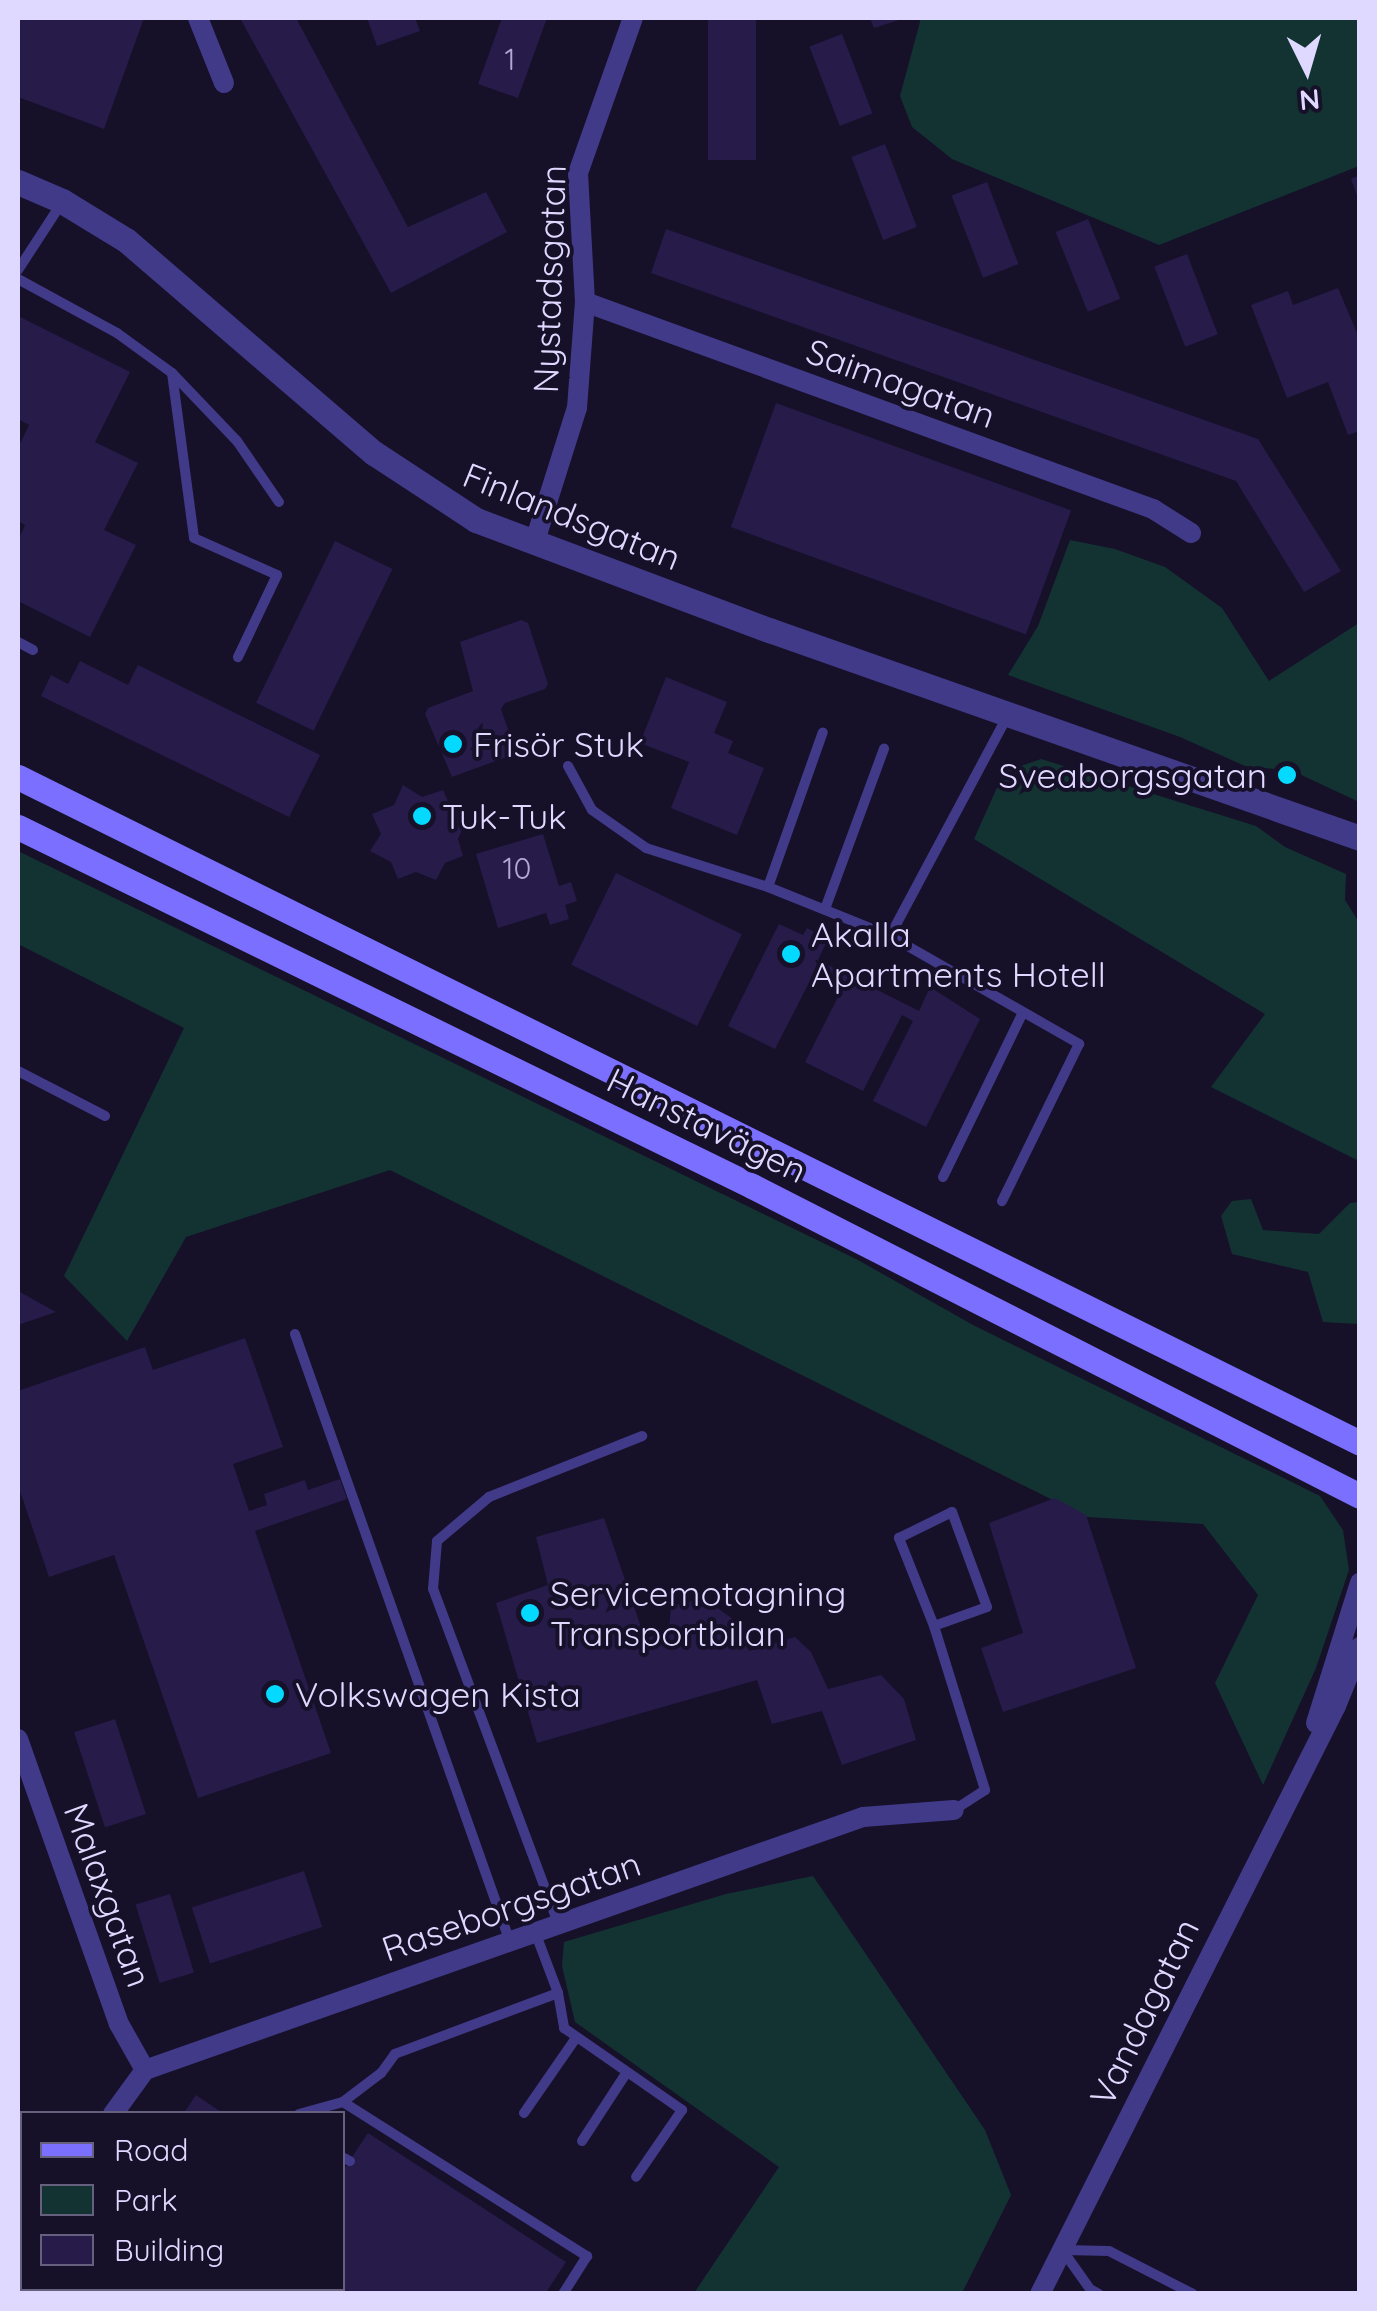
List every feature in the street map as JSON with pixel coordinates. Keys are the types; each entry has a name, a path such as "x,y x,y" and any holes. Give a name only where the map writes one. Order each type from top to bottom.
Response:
{"main road":[{"name":"Hanstavägen","path":"18,777 1360,1443"},
{"name":"Hanstavägen","path":"18,826 752,1186 1360,1496"}],"street":[{"path":"198,18 224,83"},
{"name":"Nystadsgatan","path":"534,544 577,408 585,302 578,174 633,18"},
{"name":"Finlandsgatan","path":"18,182 62,201 126,240 422,489 476,520 1360,838"},
{"name":"Saimagatan","path":"585,302 1153,509 1191,533"},
{"name":"Vandagatan","path":"1306,1759 1360,1583"},
{"name":"Vandagatan","path":"1040,2294 1336,1706 1360,1647"},
{"name":"Vandagatan","path":"1336,1706 1360,1682"},
{"name":"Malaxgatan","path":"18,1739 120,2024 145,2070"},
{"name":"Raseborgsgatan","path":"145,2070 863,1817 954,1810"},
{"path":"115,2111 145,2070"}],"lane":[{"path":"18,270 62,201"},
{"path":"18,278 117,332 172,373 237,441 279,502"},
{"path":"172,373 194,538 277,575 238,657"},
{"path":"18,642 33,650"},
{"path":"890,936 1008,714"},
{"path":"768,887 823,732"},
{"path":"825,909 884,749"},
{"path":"568,766 592,810 646,848 768,887 890,936 1078,1044 1002,1201"},
{"path":"943,1177 1023,1012"},
{"path":"18,1071 105,1116"},
{"path":"295,1334 510,1939"},
{"path":"558,1923 433,1588 437,1541 490,1496 642,1436"},
{"path":"934,1626 987,1607 952,1512 899,1538 934,1626 986,1790 954,1810"},
{"path":"534,1931 558,1994 564,2028 682,2110 636,2177"},
{"path":"311,2111 343,2102 382,2073 396,2054 558,1994"},
{"path":"524,2112 576,2038"},
{"path":"582,2141 628,2072"},
{"path":"343,2102 587,2256 568,2292"},
{"path":"1063,2250 1090,2289 1100,2294"},
{"path":"1063,2250 1109,2251 1193,2294"}],"green space":[{"path":"921,18 1359,18 1359,166 1159,245 952,159 912,127 900,96"},
{"path":"1070,540 1115,549 1165,567 1222,608 1269,681 1359,623 1359,802 1293,771 1245,766 1180,737 1008,675 1038,626"},
{"path":"1041,759 1256,826 1285,847 1346,874 1345,900 1360,924 1359,1161 1211,1087 1265,1014 974,839 1004,772"},
{"path":"18,851 858,1260 973,1325 1320,1496 1343,1530 1349,1570 1316,1668 1263,1785 1215,1683 1258,1595 1203,1524 1087,1517 390,1170 186,1237 127,1341 64,1276 184,1028 18,944"},
{"path":"1251,1199 1263,1230 1319,1234 1350,1203 1359,1202 1359,1324 1323,1322 1308,1272 1232,1254 1221,1216 1232,1201"},
{"path":"813,1876 985,2130 1011,2195 962,2293 694,2293 779,2167 575,2022 562,1966 564,1942 726,1894"},
{"path":"18,2228 20,2291 119,2293 18,2293"}],"building":[{"path":"18,18 144,18 104,129 18,97"},
{"path":"240,18 296,18 408,227 486,192 507,232 391,293"},
{"path":"367,18 415,18 420,31 377,46"},
{"path":"502,18 547,18 518,98 478,84"},
{"path":"708,18 756,18 756,160 708,160"},
{"path":"870,18 905,18 874,28"},
{"path":"842,34 872,113 840,126 809,47"},
{"path":"885,144 917,227 883,240 851,157"},
{"path":"1360,175 1360,201 1359,201 1351,179"},
{"path":"987,182 1019,264 983,278 952,196"},
{"path":"1088,219 1120,299 1088,312 1056,232"},
{"path":"666,229 1258,439 1341,571 1304,592 1236,481 651,273"},
{"path":"1187,254 1218,334 1185,347 1154,267"},
{"path":"1338,288 1360,340 1360,431 1348,435 1328,382 1287,398 1251,305 1288,291 1293,305"},
{"path":"18,316 130,372 95,442 138,463 104,530 136,545 90,637 18,601 18,541 25,525 18,521 18,448 29,425 18,419"},
{"path":"776,403 1071,510 1026,634 731,527"},
{"path":"335,541 393,569 314,731 256,703"},
{"path":"521,620 528,623 548,684 545,689 505,703 501,709 515,750 512,755 452,777 425,714 428,708 473,691 460,642"},
{"path":"80,661 128,685 138,665 320,755 289,817 41,696 51,675 68,684"},
{"path":"666,677 727,702 714,733 733,741 728,753 764,768 737,835 671,808 689,762 640,743"},
{"path":"403,785 422,797 443,790 451,808 468,816 458,839 463,856 445,863 436,880 416,872 398,879 391,862 370,851 381,834 372,814 394,805"},
{"path":"543,834 559,886 571,882 577,901 565,905 569,919 550,925 546,913 498,928 476,854"},
{"path":"616,873 742,934 697,1026 571,965"},
{"path":"779,924 803,935 807,928 828,939 818,960 919,1011 930,987 980,1019 926,1127 873,1101 913,1021 902,1015 863,1091 805,1062 844,985 815,971 775,1049 728,1026"},
{"path":"18,1291 56,1312 18,1325"},
{"path":"245,1338 283,1447 233,1464 249,1511 267,1505 264,1494 305,1480 308,1490 340,1479 347,1499 255,1531 331,1753 198,1798 114,1555 49,1577 18,1485 18,1391 145,1347 153,1370"},
{"path":"1055,1498 1086,1515 1136,1668 1003,1712 981,1648 1023,1633 989,1523"},
{"path":"604,1518 645,1639 669,1629 671,1606 704,1598 734,1620 749,1651 795,1637 811,1652 828,1689 881,1675 904,1699 916,1740 842,1765 822,1711 772,1724 757,1680 537,1743 496,1603 548,1585 536,1537"},
{"path":"115,1719 146,1814 105,1827 74,1732"},
{"path":"304,1871 322,1927 210,1964 192,1907"},
{"path":"170,1894 194,1972 160,1983 136,1905"},
{"path":"196,2095 220,2111 185,2111"},
{"path":"368,2133 566,2262 545,2294 329,2294 325,2291 345,2291 345,2168"}],"place":[{"name":"Frisör Stuk","path":"453,744"},
{"name":"Sveaborgsgatan","path":"1287,775"},
{"name":"Tuk-Tuk","path":"422,816"},
{"name":"Akalla Apartments Hotell","path":"791,954"},
{"name":"Servicemotagning Transportbilan","path":"530,1613"},
{"name":"Volkswagen Kista","path":"275,1694"}]}
